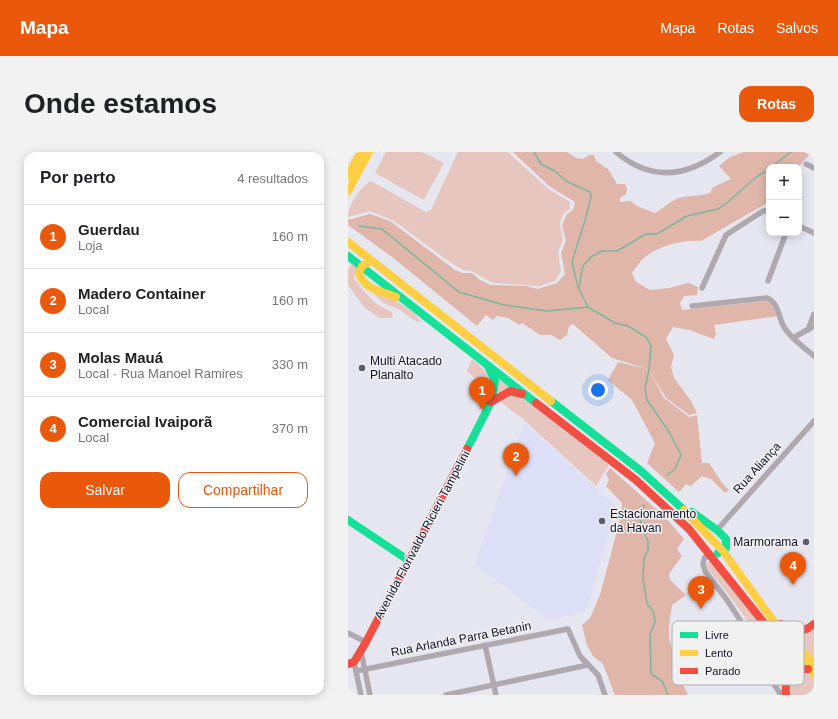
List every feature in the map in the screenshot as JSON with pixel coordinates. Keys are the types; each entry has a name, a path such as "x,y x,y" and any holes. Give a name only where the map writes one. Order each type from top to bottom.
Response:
{"main road":[{"path":"348,175 360,152"},
{"path":"348,191 369,152"},
{"path":"348,238 360,251"},
{"path":"348,242 641,471 669,495 718,530 726,539 726,548 716,553"},
{"path":"348,256 636,480 716,553 763,621"},
{"path":"386,273 371,264 365,264 362,266 359,273 359,278 364,284 394,297 415,311 420,312"},
{"name":"Avenida Florivaldo Ricieri Tampelini","path":"351,663 366,642 491,402 495,381 487,364"},
{"name":"Avenida Florivaldo Ricieri Tampelini","path":"491,402 510,390 528,397"},
{"path":"669,495 716,553 779,621"},
{"path":"348,520 408,560"},
{"path":"757,598 775,621"},
{"path":"804,631 814,624"},
{"path":"804,658 812,669"},
{"path":"804,661 812,669"}],"street":[{"path":"616,152 624,159 640,167 672,173 689,170 720,152"},
{"path":"806,164 814,168"},
{"path":"702,288 726,235 760,213 766,212"},
{"path":"802,227 814,233"},
{"path":"768,281 785,236"},
{"path":"692,306 767,298 776,304 783,325 793,338 814,356"},
{"path":"808,330 814,314"},
{"path":"793,338 814,326"},
{"name":"Rua Aliança","path":"718,530 814,422"},
{"path":"716,553 706,557 703,563 705,571 741,621"},
{"name":"Rua Arlanda Parra Betanin","path":"356,671 564,629 570,630 580,656 588,665"},
{"path":"348,633 366,642"},
{"path":"485,645 496,695"},
{"path":"361,651 370,695"},
{"path":"351,663 356,671 361,695"},
{"path":"446,695 588,665 598,675 605,695"},
{"path":"775,685 781,695"}],"shaded area":[{"path":"386,152 422,152 444,163 424,200 375,173"},
{"path":"458,152 508,152 547,188 570,202 570,209 564,213 560,223 563,240 558,252 561,271 555,281 539,286 493,283 471,271 463,270 451,263 394,221 370,211 348,217 350,207 356,196 367,183 371,181 426,212 431,210"},
{"path":"513,152 567,152 576,158 583,159 589,155 594,155 596,161 608,169 617,184 625,184 627,189 626,194 620,198 620,202 631,201 637,206 655,213 679,198 710,193 713,187 731,179 719,166 730,157 744,152 812,152 801,164 766,164 766,204 701,241 679,242 656,250 642,260 632,273 636,282 650,290 669,288 689,283 698,287 697,295 684,296 680,303 682,310 767,301 771,304 778,316 714,325 716,334 714,339 689,330 673,327 666,339 674,355 671,367 674,378 691,401 697,413 689,415 666,398 649,370 664,398 689,417 697,415 702,463 709,463 722,483 729,490 725,493 711,479 702,476 691,486 686,484 679,492 647,463 655,443 632,400 608,380 618,362 648,369 612,358 573,324 569,326 567,335 560,340 551,335 540,335 522,323 519,325 508,318 497,316 493,320 486,315 477,326 392,257 348,225 348,220 370,214 390,221 455,270 463,273 472,273 480,280 491,285 525,286 538,289 557,283 565,274 561,253 566,241 562,225 567,214 573,210 575,202 549,186"},
{"path":"352,264 357,268 354,278 356,281 374,301 392,312 392,318 380,318 364,307 348,285 348,269"},
{"path":"371,291 406,307 421,322 415,321 400,310 383,303"},
{"path":"472,359 486,373 490,382 491,392 467,371"},
{"path":"497,379 509,387 496,393"},
{"path":"509,394 520,396 609,465 596,486 524,420 502,403 501,400"},
{"path":"524,423 616,506 588,605 584,612 548,620 475,564"},
{"path":"610,468 664,516 684,539 677,549 682,556 669,574 670,580 686,595 672,605 669,637 672,647 672,685 683,685 688,695 615,695 603,664 593,656 587,645 582,625 590,618 600,595 622,512 622,503 606,486 609,480 606,474"},
{"path":"711,558 763,621 748,621 708,569 707,564"},
{"path":"814,630 814,659 804,649 804,632"},
{"path":"804,672 814,677 814,695 789,695 788,685 804,685"}],"waterway":[{"path":"534,152 541,164 555,171 566,181 590,192 591,197 586,217 572,262 578,287"},
{"path":"775,164 791,152"},
{"path":"667,475 675,469 681,455 669,432 647,400 645,388 649,370 651,346 646,337 628,326 615,323 588,307 579,289 583,266 591,257 602,251 617,251 646,234 657,234 687,216 718,209 755,178 766,171"},
{"path":"359,226 382,229 459,292 504,305 547,311 588,307"},
{"path":"644,505 640,518 642,528 648,541 648,550 644,558 643,578 647,604 653,611 655,622 650,634 651,674 662,681 668,695"}],"traffic: fast":[{"path":"348,256 536,403"},
{"path":"467,449 491,402 495,381 488,366"},
{"path":"551,401 641,471 684,510"},
{"path":"692,512 717,530 726,539 726,548 718,553"},
{"path":"348,520 408,560"}],"traffic: slow":[{"path":"348,175 361,152"},
{"path":"348,191 369,152"},
{"path":"348,242 551,401"},
{"path":"366,264 362,266 359,273 361,279 374,289 396,297"},
{"path":"684,510 723,551 774,621"},
{"path":"804,653 814,664"},
{"path":"804,664 814,674"}],"traffic: jam":[{"path":"491,402 510,391 522,394"},
{"path":"536,403 636,480 689,529 762,621"},
{"path":"348,664 354,662 366,642 467,449"},
{"path":"804,630 814,624"},
{"path":"786,685 786,695"}],"place":[{"name":"Multi Atacado Planalto","path":"362,368"},
{"name":"Guerdau","path":"482,410"},
{"name":"Madero Container","path":"516,476"},
{"name":"Estacionamento da Havan","path":"602,521"},
{"name":"Marmorama","path":"806,542"},
{"name":"Comercial Ivaiporã","path":"793,585"},
{"name":"Molas Mauá","path":"701,609"}]}
